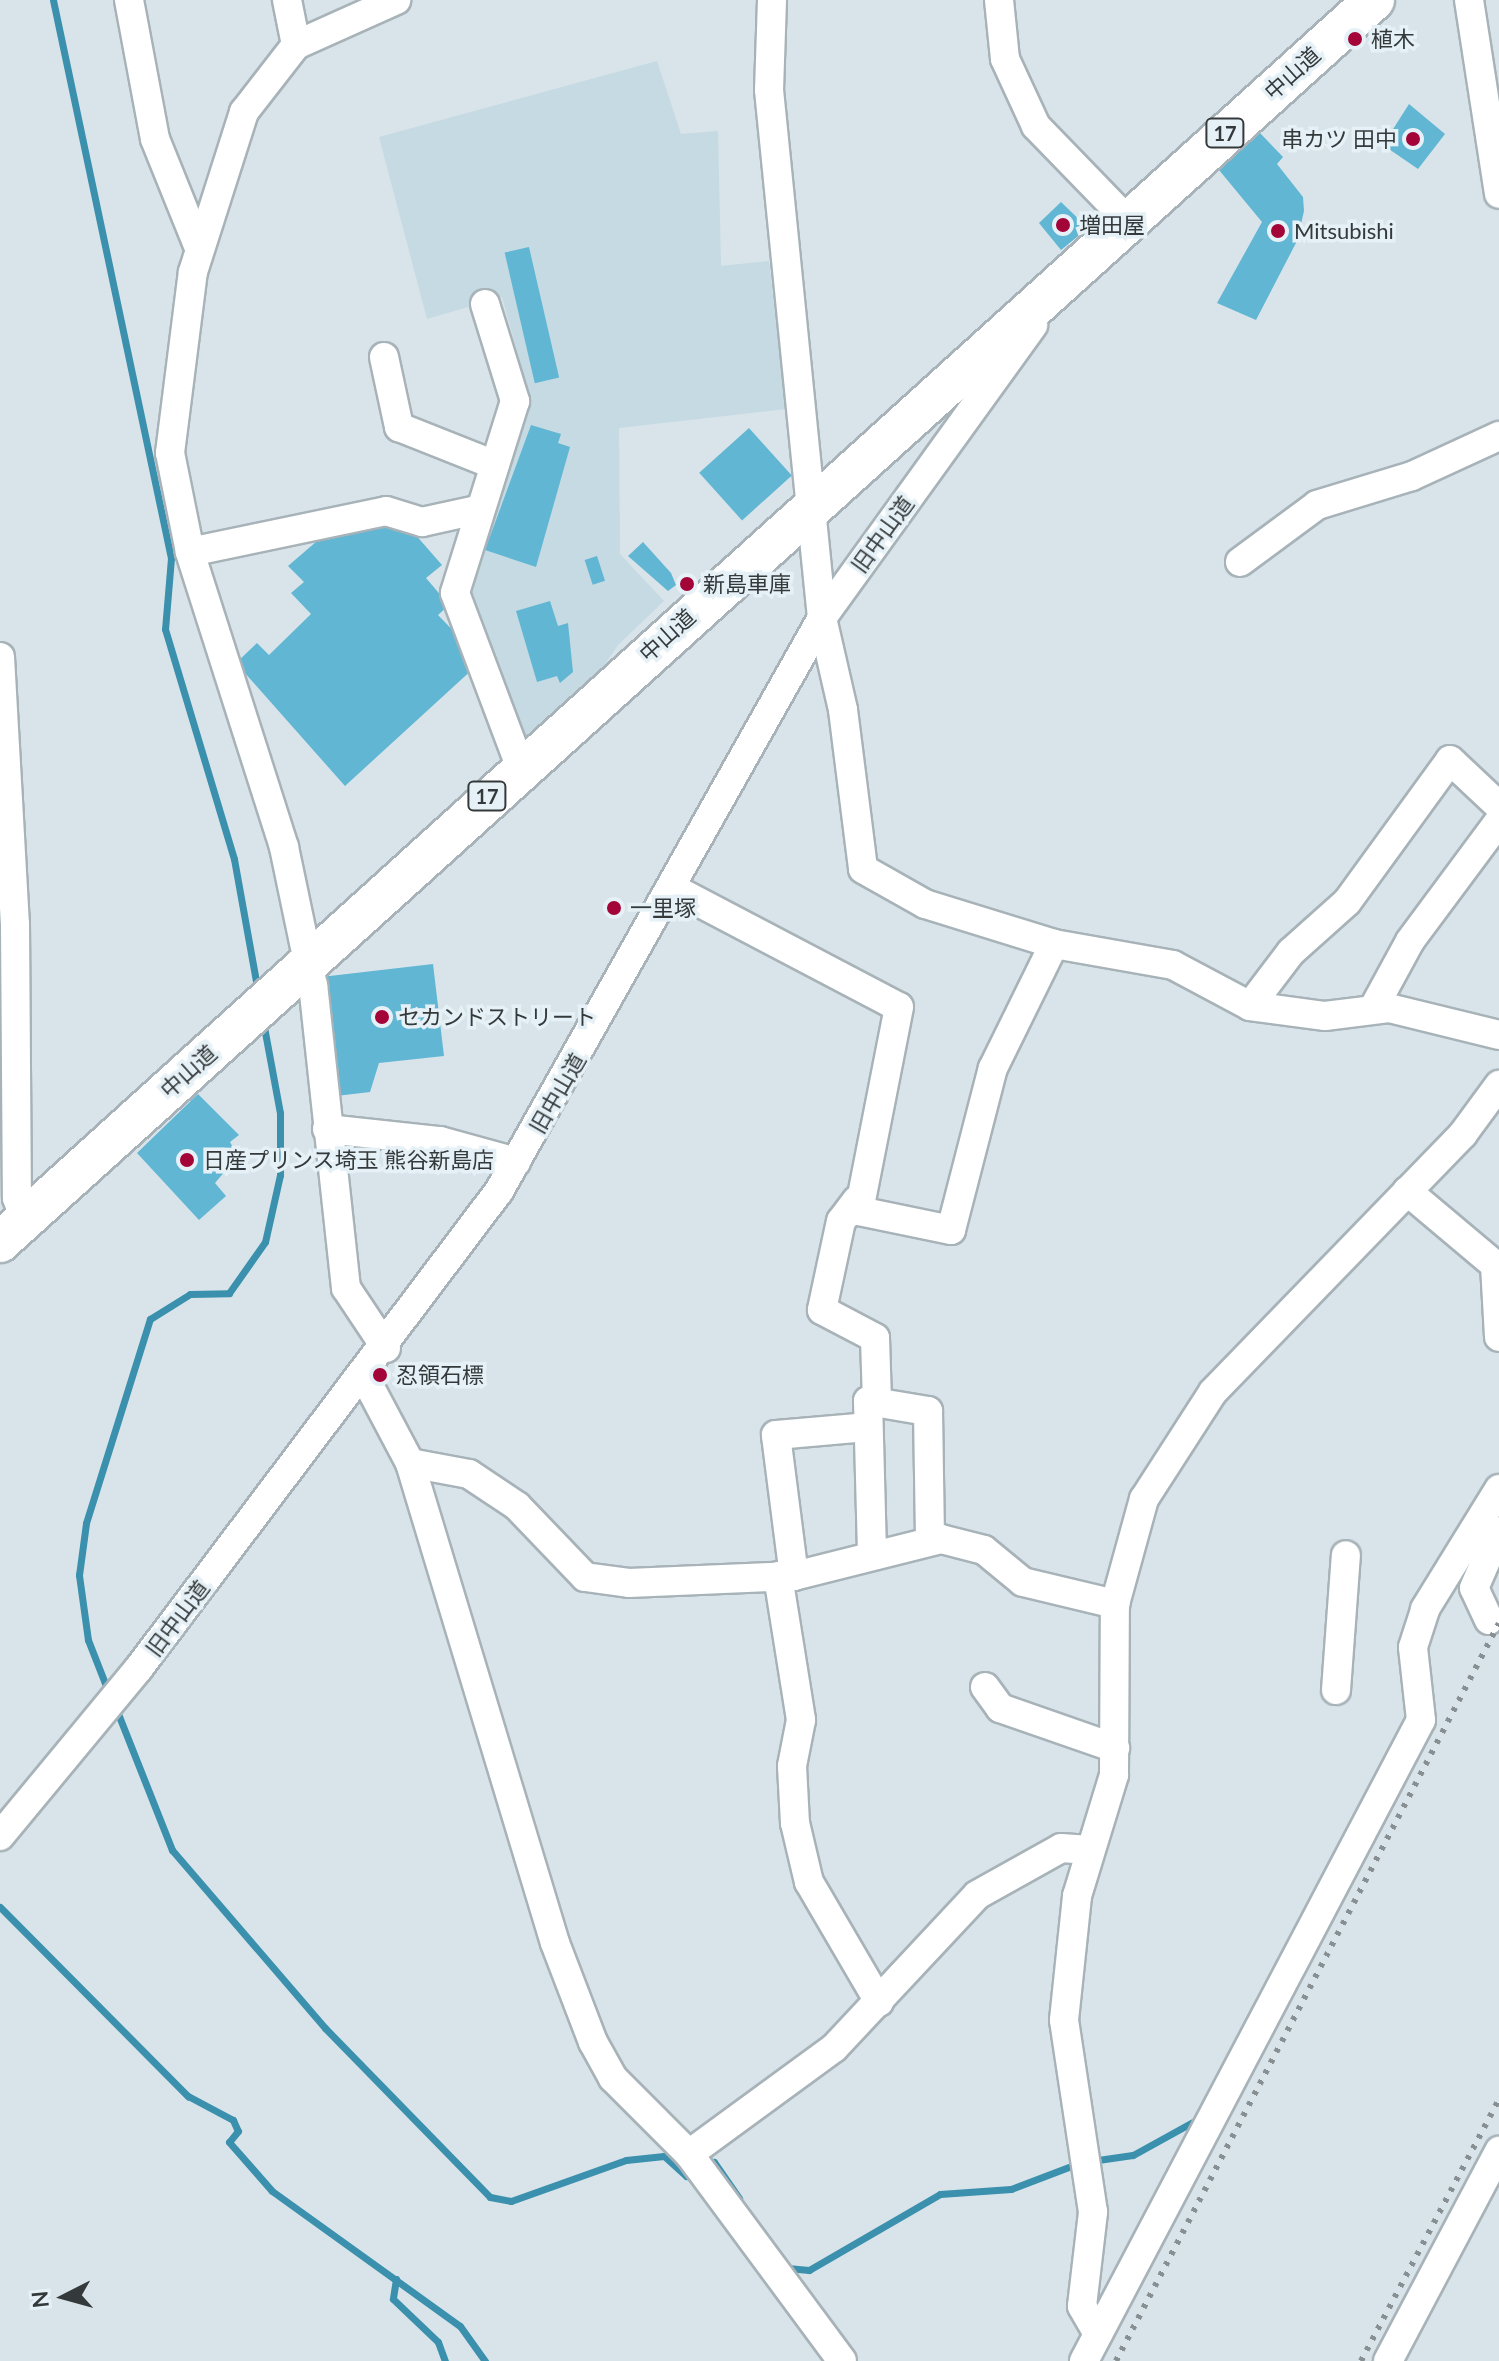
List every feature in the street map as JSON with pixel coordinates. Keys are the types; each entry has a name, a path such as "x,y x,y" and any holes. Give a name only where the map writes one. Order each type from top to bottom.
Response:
{"highway":[{"name":"中山道","path":"12,1231 520,766 1374,0"}],"street":[{"path":"129,0 155,139 199,248"},
{"path":"287,0 296,45"},
{"path":"386,1348 346,1288 306,963 284,847 190,552 170,453 199,248 244,112 296,45 396,0"},
{"path":"772,0 769,90 822,618 843,710 863,869 925,904 1054,944 1173,965 1250,1006 1325,1016 1373,1009 1499,1035"},
{"path":"999,0 1005,59 1036,126 1127,220"},
{"path":"1469,0 1498,180"},
{"name":"旧中山道","path":"0,1836 123,1687 386,1348 516,1162 822,618 1075,266"},
{"path":"485,304 515,401 455,593 520,766"},
{"path":"384,357 399,427 495,465"},
{"path":"1240,562 1317,505 1412,476 1499,436"},
{"path":"190,552 386,511 422,522 481,509"},
{"path":"0,657 8,924 8,1172 12,1231"},
{"path":"1250,1006 1291,952 1347,902 1450,760 1499,806"},
{"path":"1373,1009 1410,941 1499,821"},
{"path":"672,888 899,1007 857,1200 859,1211 951,1230 993,1068 1054,944"},
{"path":"1098,2334 1082,2306 1087,2163 1064,2020 1074,1916 1090,1850 1110,1801 1115,1748 1115,1604 1144,1499 1213,1392 1407,1191 1499,1085"},
{"path":"327,1129 440,1141 516,1162"},
{"path":"1407,1191 1495,1265 1499,1337"},
{"path":"857,1200 841,1221 822,1310 875,1338 872,1553"},
{"path":"364,1376 410,1463 439,1578 593,2042 613,2078 694,2161 842,2361"},
{"path":"879,2002 809,1882 795,1823 792,1766 801,1720 776,1435 872,1415 928,1411 930,1541"},
{"path":"410,1463 469,1474 517,1506 585,1577 629,1583 786,1576 930,1541 984,1550 1023,1582 1115,1604"},
{"path":"1084,2361 1421,1720 1413,1647 1425,1609 1499,1489"},
{"path":"1489,1620 1474,1588 1499,1531"},
{"path":"1336,1690 1346,1555"},
{"path":"985,1687 1000,1708 1115,1748"},
{"path":"694,2161 834,2048 977,1895 1061,1848 1090,1850"},
{"path":"1388,2361 1499,2151"}],"shaded area":[{"path":"657,61 681,134 718,131 721,266 769,261 786,409 619,428 620,554 664,601 618,645 594,680 523,739 470,589 529,394 502,297 427,319 379,137"}],"building":[{"name":"串カツ 田中","path":"1409,104 1445,134 1418,169 1383,145"},
{"name":"Mitsubishi","path":"1260,133 1283,157 1277,164 1303,197 1304,211 1297,241 1256,320 1217,303 1262,222 1219,170"},
{"name":"増田屋","path":"1061,202 1088,228 1061,250 1039,223"},
{"path":"529,247 559,378 535,383 505,253"},
{"path":"531,425 561,434 558,443 570,447 536,567 485,550"},
{"path":"749,428 792,476 742,520 699,473"},
{"path":"407,525 442,565 426,578 449,605 438,615 468,646 475,667 345,786 236,663 257,643 269,655 311,614 291,593 304,582 288,566 324,535"},
{"path":"643,542 671,573 676,585 668,591 628,556"},
{"path":"597,556 605,581 593,585 585,560"},
{"path":"550,601 558,626 568,623 573,672 560,683 557,676 537,682 516,611"},
{"name":"セカンドストリート","path":"433,964 444,1056 379,1063 370,1092 336,1096 321,977"},
{"name":"日産プリンス埼玉 熊谷新島店","path":"198,1094 239,1135 230,1142 238,1156 215,1183 226,1196 199,1220 137,1153"}],"waterway":[{"path":"53,0 171,558 165,629 234,859 258,993"},
{"path":"108,1691 88,1640 79,1575 86,1523 150,1319 190,1294 229,1293 265,1242 280,1175 280,1113 263,1021"},
{"path":"115,1706 172,1850 325,2028 490,2197 511,2201 626,2160 664,2156 686,2176 696,2171"},
{"path":"0,1907 188,2096 233,2120 238,2131 229,2142 272,2191 460,2326 485,2361"},
{"path":"1091,2161 1133,2155 1200,2118"},
{"path":"707,2166 714,2162 739,2198"},
{"path":"787,2268 809,2270 940,2194 1011,2189 1079,2163"},
{"path":"396,2279 393,2299 438,2342 445,2361"}],"railway":[{"path":"1116,2361 1499,1623"},
{"path":"1361,2361 1499,2099"}],"place":[{"name":"植木","path":"1355,39"},
{"name":"串カツ 田中","path":"1413,139"},
{"name":"増田屋","path":"1063,225"},
{"name":"Mitsubishi","path":"1278,231"},
{"name":"新島車庫","path":"687,584"},
{"name":"一里塚","path":"614,908"},
{"name":"セカンドストリート","path":"382,1017"},
{"name":"日産プリンス埼玉 熊谷新島店","path":"187,1160"},
{"name":"忍領石標","path":"380,1375"}]}
